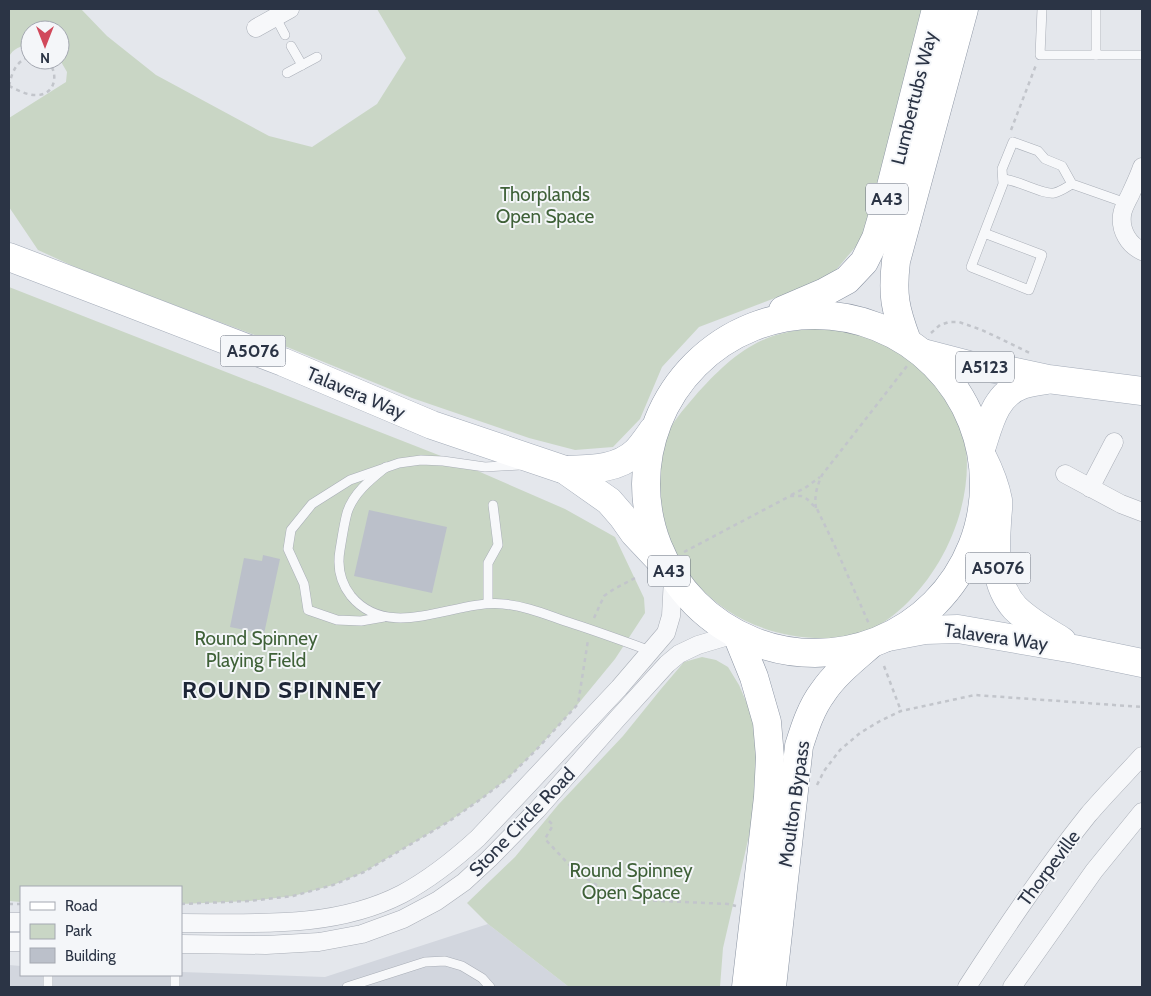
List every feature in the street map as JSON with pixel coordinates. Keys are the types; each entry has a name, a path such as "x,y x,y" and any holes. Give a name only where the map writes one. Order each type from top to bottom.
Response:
{"main road":[{"name":"Lumbertubs Way","path":"753,326 786,308 825,292 847,280 864,262 876,238 890,190 936,9"},
{"name":"Lumbertubs Way","path":"918,348 899,320 895,306 896,261 964,9"},
{"name":"Talavera Way","path":"9,257 283,362 432,425 554,467 609,501 634,533 675,566"},
{"name":"A43","path":"816,314 848,317 878,327 918,348 944,373 960,396 973,422 982,452 985,483 976,537 966,562 951,585 933,606 912,623 878,643 845,651 817,654 790,652 763,646 717,623 700,609 685,594 675,566 656,547 645,501 644,477 647,453 653,430 669,397 691,367 720,343 753,326 784,317 816,314"},
{"name":"A5123","path":"918,348 973,366 1011,371 1042,368 1142,391"},
{"name":"A5123","path":"982,452 991,417 999,402 1010,391 1022,385 1042,368"},
{"name":"Talavera Way","path":"554,467 597,468 611,466 636,452 653,430"},
{"name":"Talavera Way","path":"982,452 993,478 998,501 996,563 1002,587 1014,606 1031,622 1074,648"},
{"name":"Talavera Way","path":"878,643 925,630 958,629 1074,648 1142,663"},
{"name":"Moulton Bypass","path":"736,634 754,677 767,722 770,757 768,797 746,987"},
{"name":"Moulton Bypass","path":"776,981 800,746 809,717 823,692 844,668 878,643"}],"street":[{"path":"256,28 278,11"},
{"path":"1142,167 1122,215 1124,230 1130,243 1142,251"},
{"path":"1090,488 1114,442"},
{"path":"1065,474 1121,504 1142,512"},
{"name":"Stone Circle Road","path":"182,923 282,923 318,919 374,905 401,894 427,879 478,838 619,688 666,633 671,616 675,566"},
{"name":"Stone Circle Road","path":"182,944 266,945 319,942 362,934 403,919 437,901 464,882 489,860 537,810 667,664 679,654 698,645 736,634"},
{"name":"Thorpeville","path":"967,987 996,941 1089,814 1142,756"},
{"name":"Thorpeville","path":"1012,987 1094,871 1142,812"}],"lane":[{"path":"1042,9 1040,55 1142,55"},
{"path":"1096,9 1096,55"},
{"path":"278,11 285,35"},
{"path":"292,46 302,65"},
{"path":"287,73 317,56"},
{"path":"984,233 1042,255 1029,290 971,267 984,233 1003,184 1002,170 1013,142 1038,151 1045,159 1062,166 1072,184 1126,203"},
{"path":"1003,179 1048,193 1055,193 1072,184"},
{"path":"554,467 485,467 421,460 399,463 350,480 312,504 291,530 288,549 304,584 308,610 337,620 361,621 386,617 416,617 488,603 503,604 526,608 651,650"},
{"path":"386,467 368,482 354,498 347,511 338,560 339,574 343,584 357,603 369,611 386,617"},
{"path":"488,603 488,563 498,545 493,504"},
{"path":"347,987 425,962 445,960 462,966 482,978 490,987"}],"path":[{"path":"1010,135 1040,55"},
{"path":"20,61 15,67 9,86 36,96 44,95 52,88 54,82 53,70"},
{"path":"816,508 818,484 822,475 918,348 940,325 949,322 959,322 982,330 1042,368"},
{"path":"675,566 805,488 822,475"},
{"path":"790,496 801,496 816,508 878,643 901,711"},
{"path":"182,904 293,896 333,885 364,872 406,848 468,808 507,779 578,704 590,629 604,596 635,578"},
{"path":"814,791 824,770 840,750 860,733 901,711 975,695 1142,707"},
{"path":"507,779 520,794"},
{"path":"537,810 553,825 545,839 575,871 618,899 728,904 739,908 754,908"}],"shaded area":[{"path":"488,924 569,987 9,987 9,965 20,966 20,976 182,976 182,972 325,977"}],"green space":[{"name":"Thorplands Open Space","path":"9,9 81,9 107,36 156,75 269,136 312,147 377,104 406,58 377,9 924,9 863,238 830,277 699,327 662,367 640,419 613,447 575,450 529,438 412,398 287,347 88,273 38,250 9,207 9,118 66,82 66,70 70,70 70,20 20,20 20,47 12,52 9,57"},
{"name":"Round Spinney Playing Field","path":"9,287 464,465 565,509 615,537 644,598 645,613 615,659 538,748 507,779 448,822 364,872 333,885 293,896 249,901 182,904 182,886 20,886 20,902 9,901"},
{"path":"807,329 849,330 882,341 912,358 938,380 955,406 964,432 967,459 960,513 938,564 922,586 890,618 870,630 830,638 800,637 771,631 744,620 720,605 699,586 682,564 670,538 662,508 659,483 663,448 671,428 695,396 723,367 744,351 767,338"},
{"name":"Round Spinney Open Space","path":"702,657 716,660 728,667 739,685 754,720 758,772 758,797 723,948 720,987 569,987 488,924 467,903 515,857 558,805 623,736 684,662"}],"building":[{"path":"369,510 447,527 432,593 354,576"},
{"path":"263,555 280,559 264,634 230,627 244,558 262,561"}],"district":[{"name":"ROUND SPINNEY","path":"282,689"}]}
